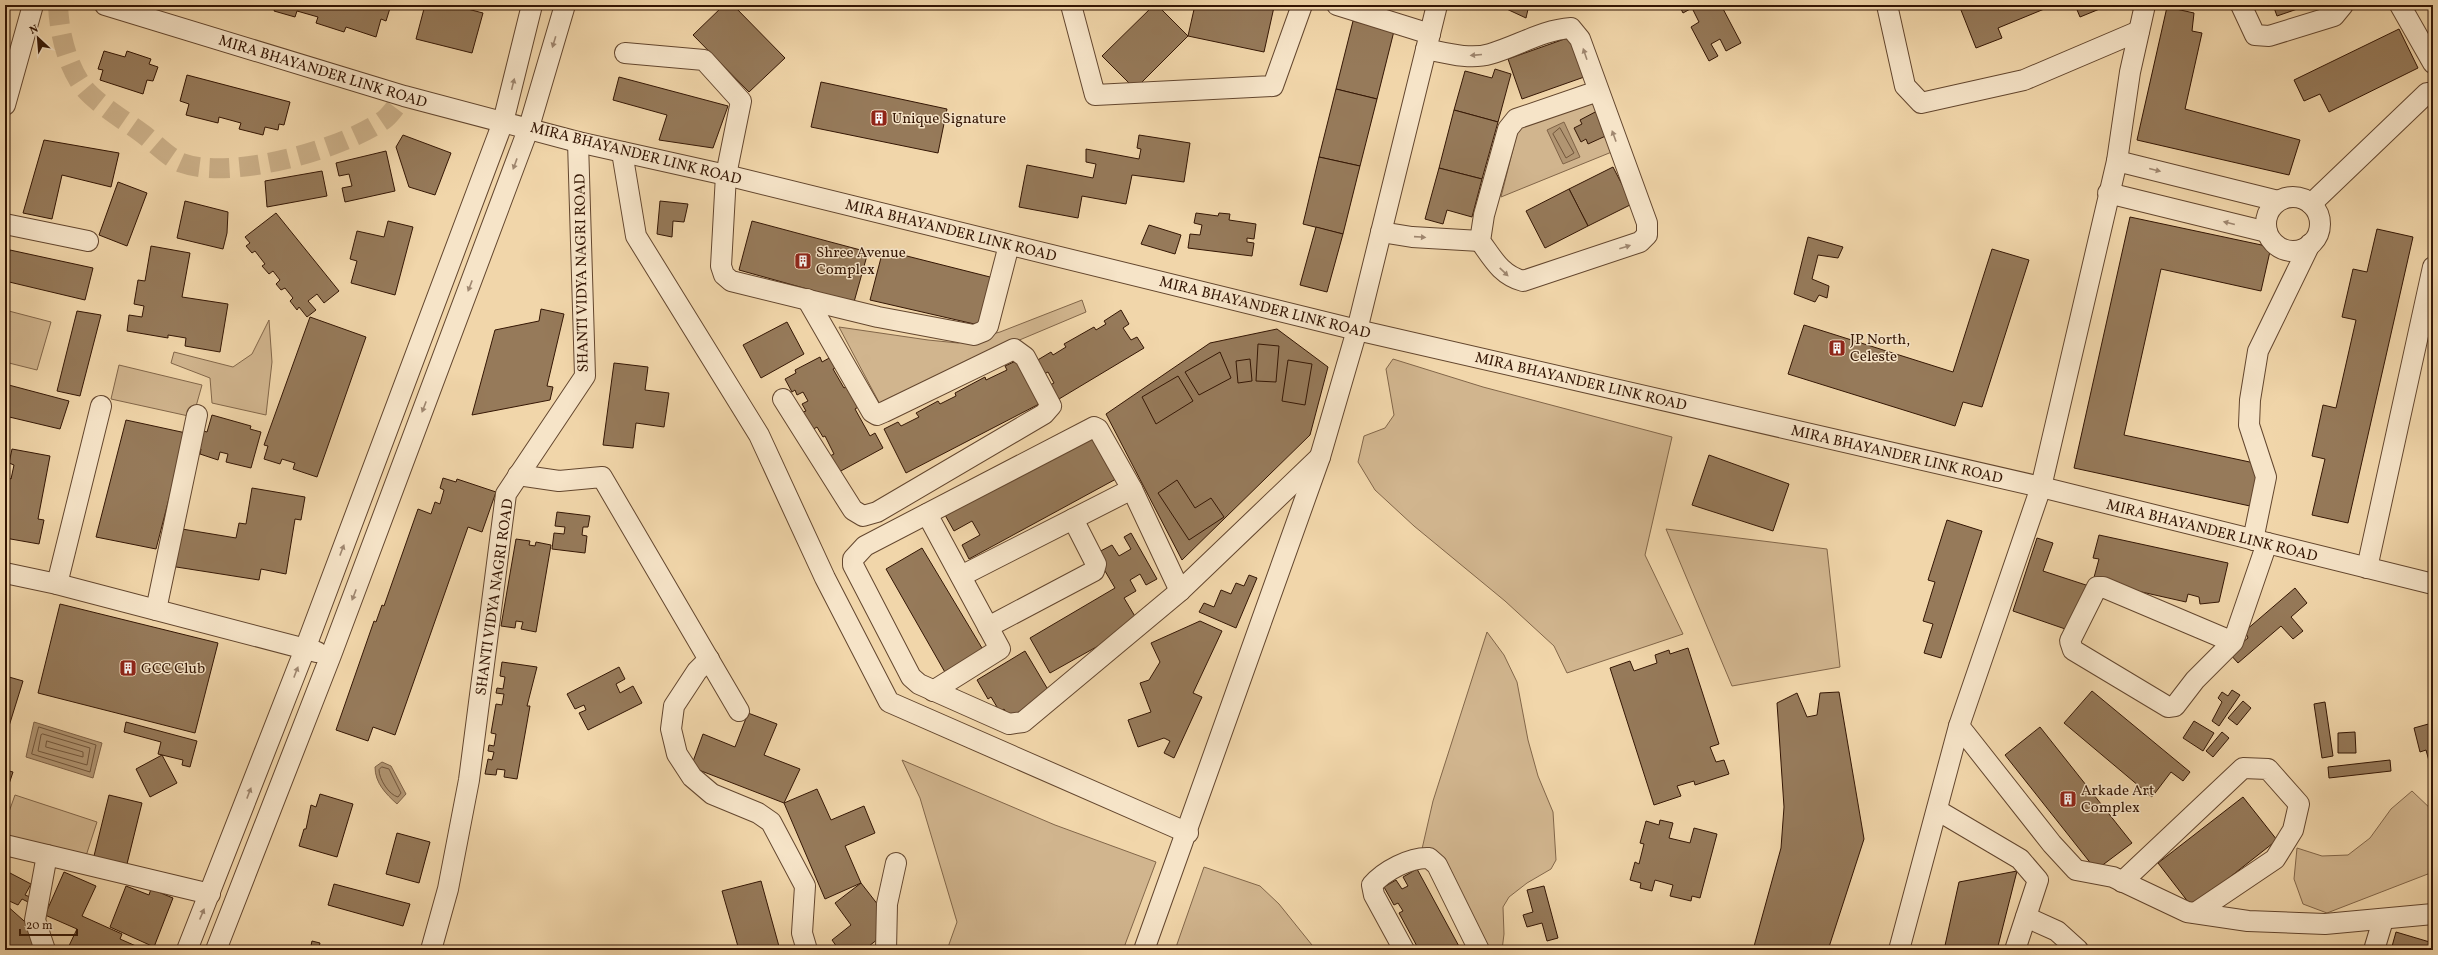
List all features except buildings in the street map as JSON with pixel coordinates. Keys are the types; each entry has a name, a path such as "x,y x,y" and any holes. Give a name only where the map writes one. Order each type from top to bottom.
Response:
{"street":[{"path":"5,105 33,5"},
{"name":"MIRA BHAYANDER LINK ROAD","path":"104,5 404,96 503,122 529,127 578,142 726,175 1357,330 2041,487 2433,584"},
{"path":"186,950 210,894 305,649 503,122 532,5"},
{"path":"216,950 331,655 529,127 565,5"},
{"path":"1071,5 1095,95 1273,86 1302,5"},
{"path":"1337,5 1428,42 1469,56 1489,54 1556,29 1571,28 1580,39 1647,224 1647,235 1640,242 1523,281 1510,277 1501,270 1480,241 1484,215 1508,129 1516,119 1598,91"},
{"path":"1144,950 1188,833 1320,457 1357,330 1437,5"},
{"path":"1887,5 1905,86 1921,103 2024,80 2139,31"},
{"path":"2241,5 2255,35 2269,36 2334,16 2343,5"},
{"path":"2400,5 2433,63"},
{"path":"1899,950 1959,726 2041,487 2108,193 2117,161 2130,72 2144,6"},
{"path":"625,53 704,60 741,101 726,175 721,266 724,275 731,281 878,317 974,335 979,334 988,326 1009,245"},
{"path":"2311,204 2427,93 2433,93"},
{"name":"SHANTI VIDYA NAGRI ROAD","path":"431,950 448,889 470,780 506,494 586,376 578,142"},
{"path":"622,152 636,236 759,435 825,578 889,702 1188,833"},
{"path":"2117,161 2278,201 2295,197 2311,204 2320,220 2319,229 2310,244 2258,351 2250,400 2249,425 2266,477 2260,541 2233,642 2195,680 2175,706 2171,707 2073,650 2070,641 2097,587 2103,587 2233,642"},
{"path":"2108,193 2267,232"},
{"path":"2278,201 2267,215 2267,232 2274,243 2285,249 2298,250 2310,244"},
{"path":"5,224 88,241"},
{"path":"1381,232 1412,237 1480,241"},
{"path":"462,233 486,241"},
{"path":"2367,568 2430,299 2433,267"},
{"path":"783,399 853,510 863,516 877,512 1044,414 1051,406 1026,357 1014,349 884,412 877,414 872,412 807,299"},
{"path":"422,339 447,346"},
{"path":"57,584 101,406"},
{"path":"156,610 197,415"},
{"path":"1180,591 1132,489 1098,429 1094,427 866,546 853,559 853,564 911,677 919,684 1009,724 1023,722 1180,591 1320,457"},
{"path":"518,475 564,481 602,477 739,711"},
{"path":"961,576 1132,489"},
{"path":"928,514 1000,649 933,690"},
{"path":"988,627 1094,571 1096,564 1073,519"},
{"path":"5,573 57,584 331,655"},
{"path":"709,659 697,671 674,706 671,729 677,754 692,777 712,794 758,813 771,822 805,886 802,933 807,950"},
{"path":"1959,726 2052,844 2076,870 2113,877 2187,912 2248,921 2310,923 2383,920 2433,914"},
{"path":"2122,882 2243,768 2268,769 2299,804 2293,830 2275,859 2195,913"},
{"path":"1937,810 2020,860 2038,880 2015,950"},
{"path":"5,845 210,894"},
{"path":"45,950 35,920 47,855"},
{"path":"1404,950 1374,895 1372,885 1379,877 1417,857 1429,858 1436,865 1479,950"},
{"path":"886,950 887,904 896,863"},
{"path":"2026,917 2057,931 2078,950"},
{"path":"2374,950 2383,920"}],"shaded area":[{"path":"1604,84 1624,147 1501,197 1520,121"},
{"path":"1082,300 1086,312 972,360 882,408 839,327 958,343 1000,332"},
{"path":"5,310 51,322 37,370 5,362"},
{"path":"269,320 272,362 266,415 212,403 210,378 171,363 174,352 233,367 252,354"},
{"path":"1393,359 1483,387 1672,437 1645,555 1683,634 1567,673 1554,646 1505,601 1414,526 1375,490 1358,462 1364,436 1385,428 1394,415 1386,369"},
{"path":"119,365 202,385 193,417 111,399"},
{"path":"1666,529 1827,549 1840,667 1732,686"},
{"path":"1487,632 1504,655 1517,682 1528,740 1538,776 1553,812 1556,860 1551,869 1527,883 1509,897 1503,907 1504,934 1502,950 1480,950 1422,849 1433,801"},
{"path":"902,760 1055,825 1156,862 1123,950 947,950 957,922 920,798"},
{"path":"2412,791 2433,811 2433,872 2327,913 2303,904 2294,879 2297,848 2322,856 2348,855 2370,838 2391,809"},
{"path":"15,795 97,822 85,859 5,838 5,823"},
{"path":"1204,867 1260,886 1279,904 1316,950 1175,950"}],"water":[{"path":"1564,122 1580,157 1563,164 1547,130"},
{"path":"34,722 102,743 93,778 26,757"},
{"path":"382,762 391,766 406,794 397,804 385,792 375,773 375,767"}],"tunnel":[{"path":"58,5 60,26 65,48 73,70 84,88 104,106 143,134 167,154 182,163 203,168 229,168 257,165 316,151 367,130 385,119 404,96"}],"place":[{"name":"Unique Signature","path":"879,118"},
{"name":"Shree Avenue Complex","path":"803,261"},
{"name":"JP North, Celeste","path":"1837,348"},
{"name":"GCC Club","path":"128,668"},
{"name":"Arkade Art Complex","path":"2068,799"}]}
